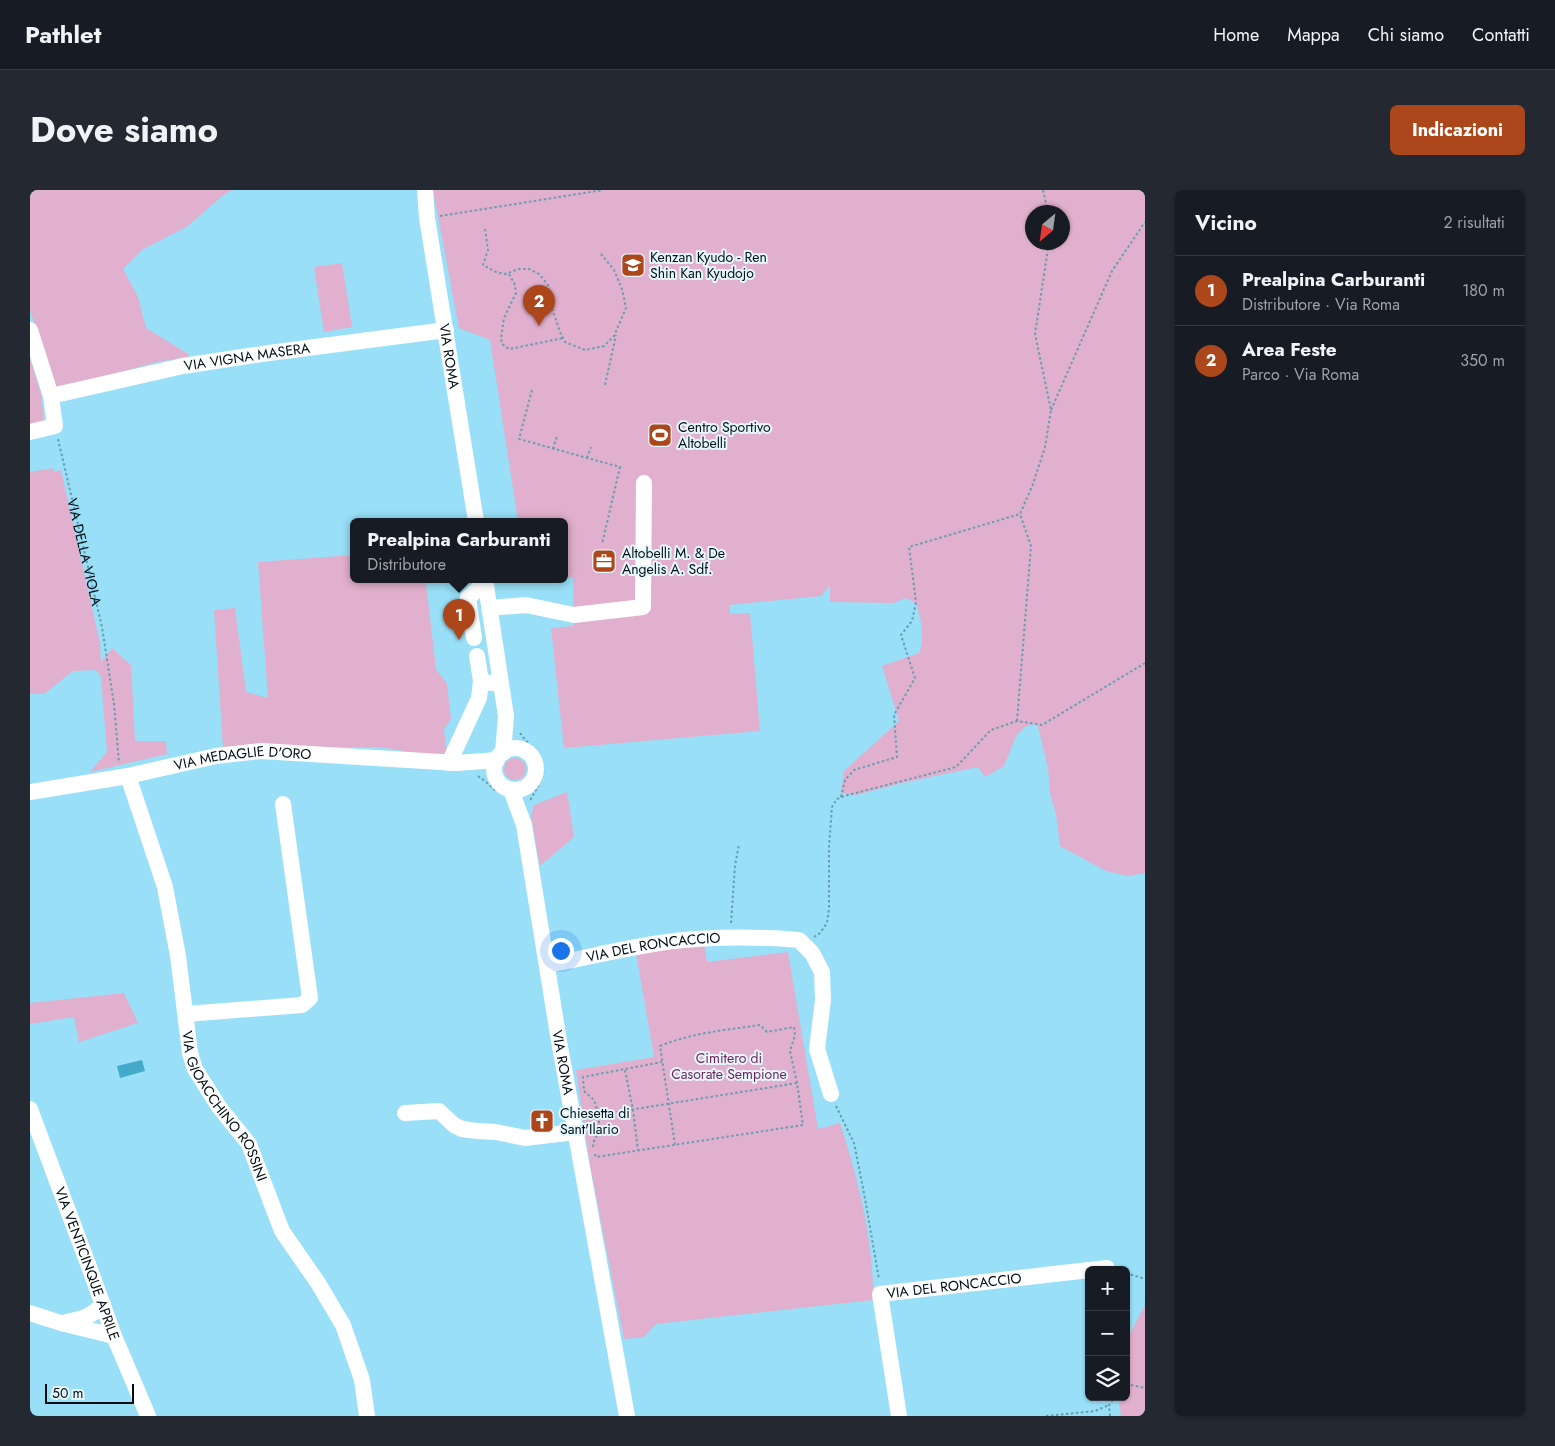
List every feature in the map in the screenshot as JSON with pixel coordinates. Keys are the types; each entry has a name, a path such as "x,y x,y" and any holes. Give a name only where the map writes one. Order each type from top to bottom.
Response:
{"street":[{"name":"VIA ROMA","path":"425,190 427,218 476,518"},
{"path":"30,330 51,396 55,426 30,432"},
{"name":"VIA VIGNA MASERA","path":"51,396 183,366 446,330"},
{"path":"489,608 526,606 574,615 643,608 644,483"},
{"path":"474,638 468,598 483,583"},
{"name":"VIA ROMA","path":"485,583 506,716 514,733 536,765 534,779 530,785 524,825 548,965 558,1041 626,1416"},
{"path":"453,763 479,698 481,681 477,656"},
{"path":"481,681 500,686"},
{"name":"VIA ROMA","path":"506,716 500,756 494,767 495,774 524,825"},
{"path":"500,756 508,750 515,748 528,753"},
{"name":"VIA MEDAGLIE D'ORO","path":"30,792 124,777 216,756 261,750 453,763 500,756"},
{"name":"VIA MEDAGLIE D'ORO","path":"453,763 503,788"},
{"name":"VIA GIOACCHINO ROSSINI","path":"124,777 165,887 178,956 190,1053 194,1070 219,1107 249,1144 282,1231 344,1325 362,1380 367,1416"},
{"path":"503,788 518,790 530,785"},
{"path":"186,1014 302,1005 310,998 283,804"},
{"name":"VIA DEL RONCACCIO","path":"548,965 683,940 741,936 799,940"},
{"path":"799,940 812,953 822,972 823,1000 817,1049 831,1094"},
{"name":"VIA VENTICINQUE APRILE","path":"30,1109 114,1336 148,1416"},
{"path":"405,1113 439,1110 454,1125 462,1128 525,1138 575,1132"},
{"name":"VIA DEL RONCACCIO","path":"898,1416 880,1294 1085,1270"},
{"path":"61,1323 83,1319 94,1314 103,1305"},
{"path":"30,1314 114,1336"}],"path":[{"path":"427,218 603,190"},
{"path":"1044,190 1047,205"},
{"path":"1017,721 1031,546 1020,514 1033,484 1045,447 1051,410 1112,271 1145,222"},
{"path":"485,229 488,250 483,265 496,272 505,274 519,269 529,269 538,274 548,285 552,308 565,342 585,350 604,346 614,336 626,308 622,289 614,270 601,254"},
{"path":"1048,250 1035,334 1051,410"},
{"path":"509,273 516,285 516,293 504,318 502,344 508,350 563,338"},
{"path":"605,385 616,330"},
{"path":"532,390 520,439 620,467 602,544"},
{"name":"VIA DELLA VIOLA","path":"55,426 102,627 124,777"},
{"path":"553,449 557,436"},
{"path":"587,458 591,447"},
{"path":"842,796 845,780 854,770 897,757 894,715 915,678 901,635 912,621 916,602 909,547 1020,514"},
{"path":"799,940 813,937 820,933 827,923 832,807 837,799 842,796 956,767 991,730 1017,721 1042,725 1145,663"},
{"path":"474,774 485,781 503,788"},
{"path":"730,938 739,844"},
{"path":"662,1062 583,1076 584,1091 594,1100 599,1115 599,1131 594,1141 593,1149 596,1158 803,1125 790,1051 795,1035 794,1027 767,1032 760,1025 712,1032 672,1041 660,1046 675,1145"},
{"path":"625,1069 638,1151"},
{"path":"592,1116 797,1083"},
{"path":"831,1094 854,1143 877,1266 880,1294"},
{"path":"1130,1274 1145,1279"},
{"path":"1130,1385 1145,1388"},
{"path":"1046,1416 1095,1411 1108,1405 1112,1401"},
{"path":"1108,1405 1110,1416"}],"green space":[{"path":"30,190 232,190 222,196 188,226 142,250 123,269 138,297 146,328 190,355 157,362 56,390 30,310"},
{"path":"433,190 1145,190 1145,873 1128,876 1106,871 1060,846 1056,815 1050,793 1048,768 1037,723 1025,727 1017,734 1004,766 985,777 978,767 856,795 841,793 844,771 899,721 882,666 919,653 922,628 919,615 916,603 906,598 893,603 830,602 830,585 821,596 729,605 730,614 750,613 760,731 564,748 551,628 574,626 573,578 568,578 568,518 518,518 490,340 459,328"},
{"path":"342,263 352,327 324,332 314,267"},
{"path":"30,359 41,394 44,423 30,432"},
{"path":"54,468 54,472 61,470 100,643 101,662 112,648 131,665 135,741 166,741 167,754 90,772 107,752 101,677 96,670 73,671 44,694 30,694 30,472"},
{"path":"350,555 350,583 426,583 436,669 447,684 451,719 444,729 447,754 422,754 379,747 223,748 214,610 235,608 246,692 268,698 258,562"},
{"path":"515,758 523,761 526,769 523,777 515,780 507,777 504,769 507,761"},
{"path":"567,792 574,837 540,866 531,816 534,805"},
{"name":"Cimitero di Casorate Sempione","path":"704,941 707,962 788,952 818,1129 840,1123 859,1188 871,1256 873,1300 656,1324 644,1337 624,1339 590,1165 576,1070 654,1057 636,953"},
{"path":"124,993 138,1023 79,1042 74,1017 30,1024 30,1003"},
{"path":"1145,1305 1145,1416 1121,1416 1119,1401 1130,1401 1130,1333"}],"water":[{"path":"142,1060 145,1071 120,1078 117,1066"}],"place":[{"name":"Kenzan Kyudo - Ren Shin Kan Kyudojo","path":"633,265"},
{"name":"Area Feste","path":"539,326"},
{"name":"Centro Sportivo Altobelli","path":"660,435"},
{"name":"Altobelli M. & De Angelis A. Sdf.","path":"604,561"},
{"name":"Prealpina Carburanti","path":"459,640"},
{"name":"Chiesetta di Sant'Ilario","path":"542,1121"}]}
